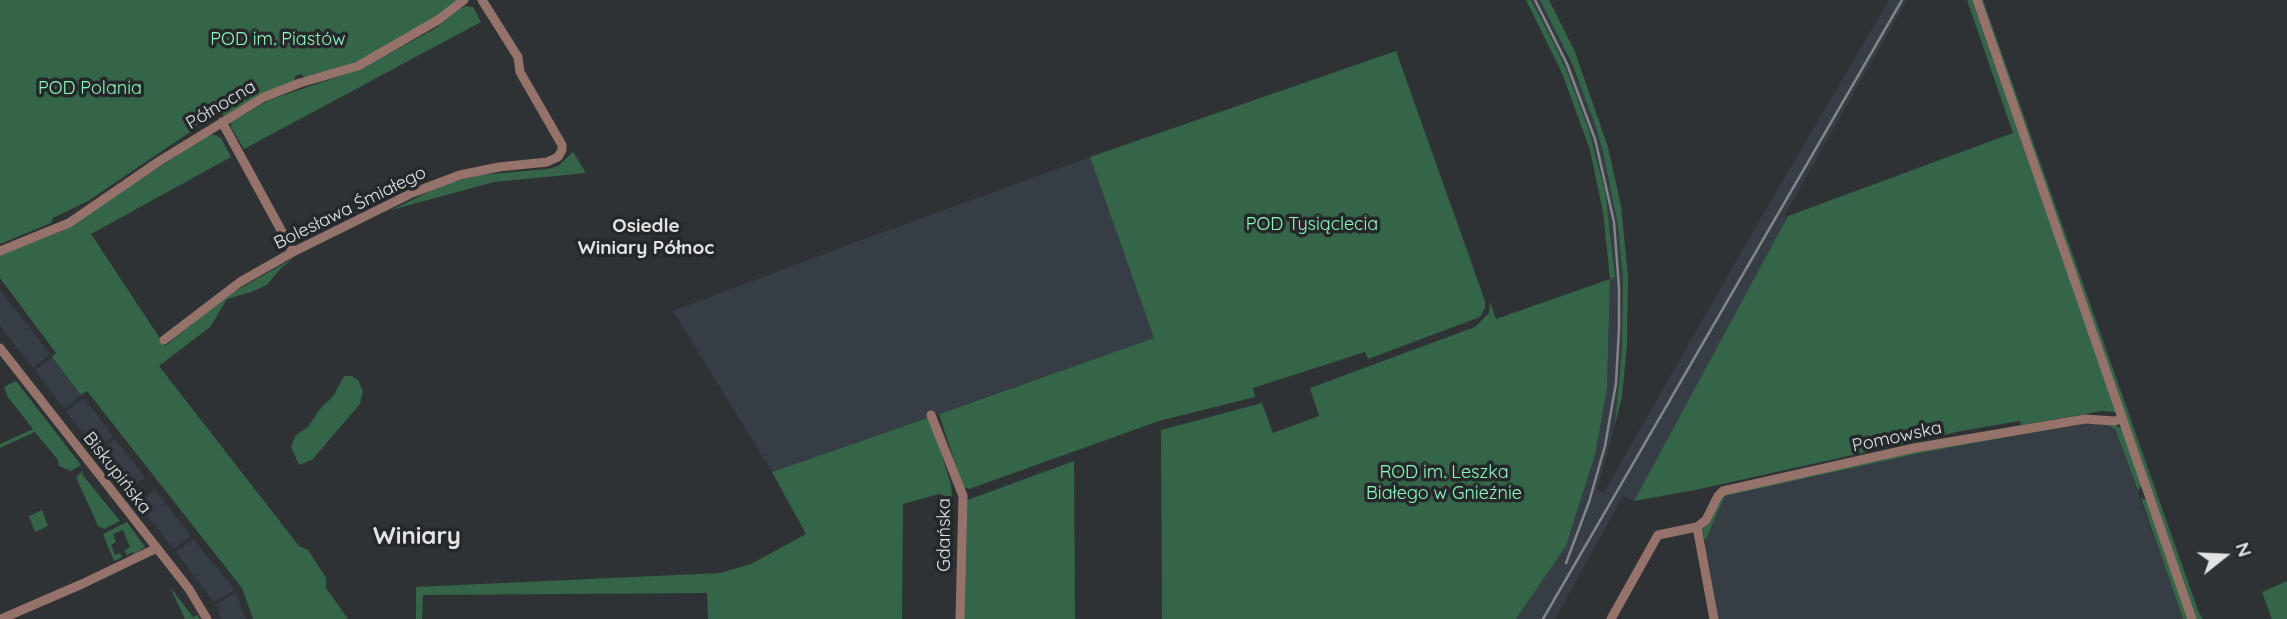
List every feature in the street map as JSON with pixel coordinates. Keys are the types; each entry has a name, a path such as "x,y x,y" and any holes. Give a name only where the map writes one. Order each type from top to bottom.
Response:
{"street":[{"name":"Północna","path":"0,251 69,222 264,97 358,66 438,20 464,0"},
{"name":"Bolesława Śmiałego","path":"164,340 240,282 293,252 412,193 443,180 478,171 547,162 558,157 562,145 520,72 518,57 482,0"},
{"path":"1977,0 2192,619"},
{"path":"222,122 293,252"},
{"name":"Biskupińska","path":"0,348 197,600 207,619"},
{"name":"Gdańska","path":"931,415 963,496 960,619"},
{"name":"Pomowska","path":"1698,527 1706,520 1718,496 1724,491 1914,448 2085,419 2122,419"},
{"path":"1611,619 1658,535 1698,527 1713,619"},
{"path":"1,619 156,548"}],"shaded area":[{"path":"1531,0 1540,0 1584,94 1603,152 1618,225 1623,279 1622,349 1615,425 1597,490 1604,492 1889,0 1907,0 1784,216 1788,216 1634,501 1623,496 1555,619 1516,619 1566,546 1595,455 1607,389 1610,279 1605,191 1596,155 1566,69"},
{"path":"1090,157 1154,338 772,472 673,311"},
{"path":"0,290 50,354 33,368 0,326"},
{"path":"52,357 81,395 64,409 35,370"},
{"path":"84,398 113,436 96,449 66,412"},
{"path":"2099,420 2115,429 2183,619 1718,619 1705,541 1725,496 1921,453"},
{"path":"115,439 145,477 128,491 98,452"},
{"path":"155,490 191,536 174,549 138,504"},
{"path":"193,539 235,590 214,602 176,552"},
{"path":"236,593 246,619 221,619 216,604"}],"green space":[{"name":"POD Polania","path":"0,0 460,0 433,20 358,61 305,78 301,74 295,76 295,81 261,95 224,116 219,112 88,201 53,218 51,223 0,244"},
{"path":"1526,0 1531,0 1553,42 1588,128 1605,191 1615,277 1610,279 1603,212 1590,150 1562,73"},
{"path":"1540,0 1549,0 1575,52 1608,147 1621,206 1628,276 1627,345 1622,396 1615,425 1622,349 1623,279 1618,225 1595,125 1573,66"},
{"path":"1967,0 1972,0 2116,412 2102,411 2021,425 2020,421 1961,431 1634,501 1788,216 2013,133"},
{"path":"1980,0 1983,0 2203,619 2196,619"},
{"path":"466,6 473,7 481,22 244,149 231,127 231,122 269,100 361,69 436,28"},
{"name":"POD Tysiąclecia","path":"1396,51 1485,301 1480,317 1368,359 1365,352 1253,388 1255,397 1159,421 969,489 963,487 939,414 1154,338 1090,157"},
{"path":"208,135 221,138 231,157 91,234 165,346 228,295 294,258 281,268 267,285 227,299 210,327 159,366 299,546 308,550 326,578 326,588 348,619 253,619 242,588 87,391 81,395 52,357 56,353 0,278 0,255 62,231"},
{"path":"573,152 586,173 494,182 391,210 445,184 481,175 558,166"},
{"name":"ROD im. Leszka Białego w Gnieźnie","path":"1610,279 1607,389 1595,455 1566,546 1516,619 1162,619 1161,430 1262,403 1273,433 1319,416 1310,388 1475,327 1489,313 1490,302 1496,319"},
{"path":"344,376 358,380 363,391 360,404 312,460 299,465 291,447 296,435 308,427 319,410 334,395"},
{"path":"16,381 81,465 71,471 59,466 58,460 35,432 0,448 0,444 33,429 8,397 4,387"},
{"path":"930,417 951,485 952,498 939,494 903,504 902,619 708,619 707,593 423,595 422,619 416,619 416,587 720,573 751,564 806,534 772,472"},
{"path":"2098,418 2110,421 2123,430 2141,486 2138,491 2115,429 2099,420 1921,453 1725,496 1705,541 1702,529 1725,493 1930,448"},
{"path":"1074,461 1075,619 962,619 962,502"},
{"path":"84,470 82,474 120,521 104,529 98,526 76,477"},
{"path":"2141,498 2148,501 2189,619 2183,619"},
{"path":"42,510 48,526 35,532 29,516"},
{"path":"127,522 145,547 135,554 133,552 127,555 124,551 130,547 123,530 113,534 116,542 111,545 115,555 120,553 122,557 114,561 103,534"},
{"path":"2287,581 2287,619 2272,619 2262,592"},
{"path":"170,587 193,617 197,615 200,619 185,619"}],"railway":[{"path":"1535,0 1567,64 1595,139 1614,222 1619,288 1616,383 1605,446 1589,502 1566,563"},
{"path":"1543,619 1902,0"}],"district":[{"name":"Osiedle Winiary Północ","path":"646,237"},
{"name":"Winiary","path":"417,537"}],"park label":[{"name":"POD im. Piastów","path":"278,40"}]}
